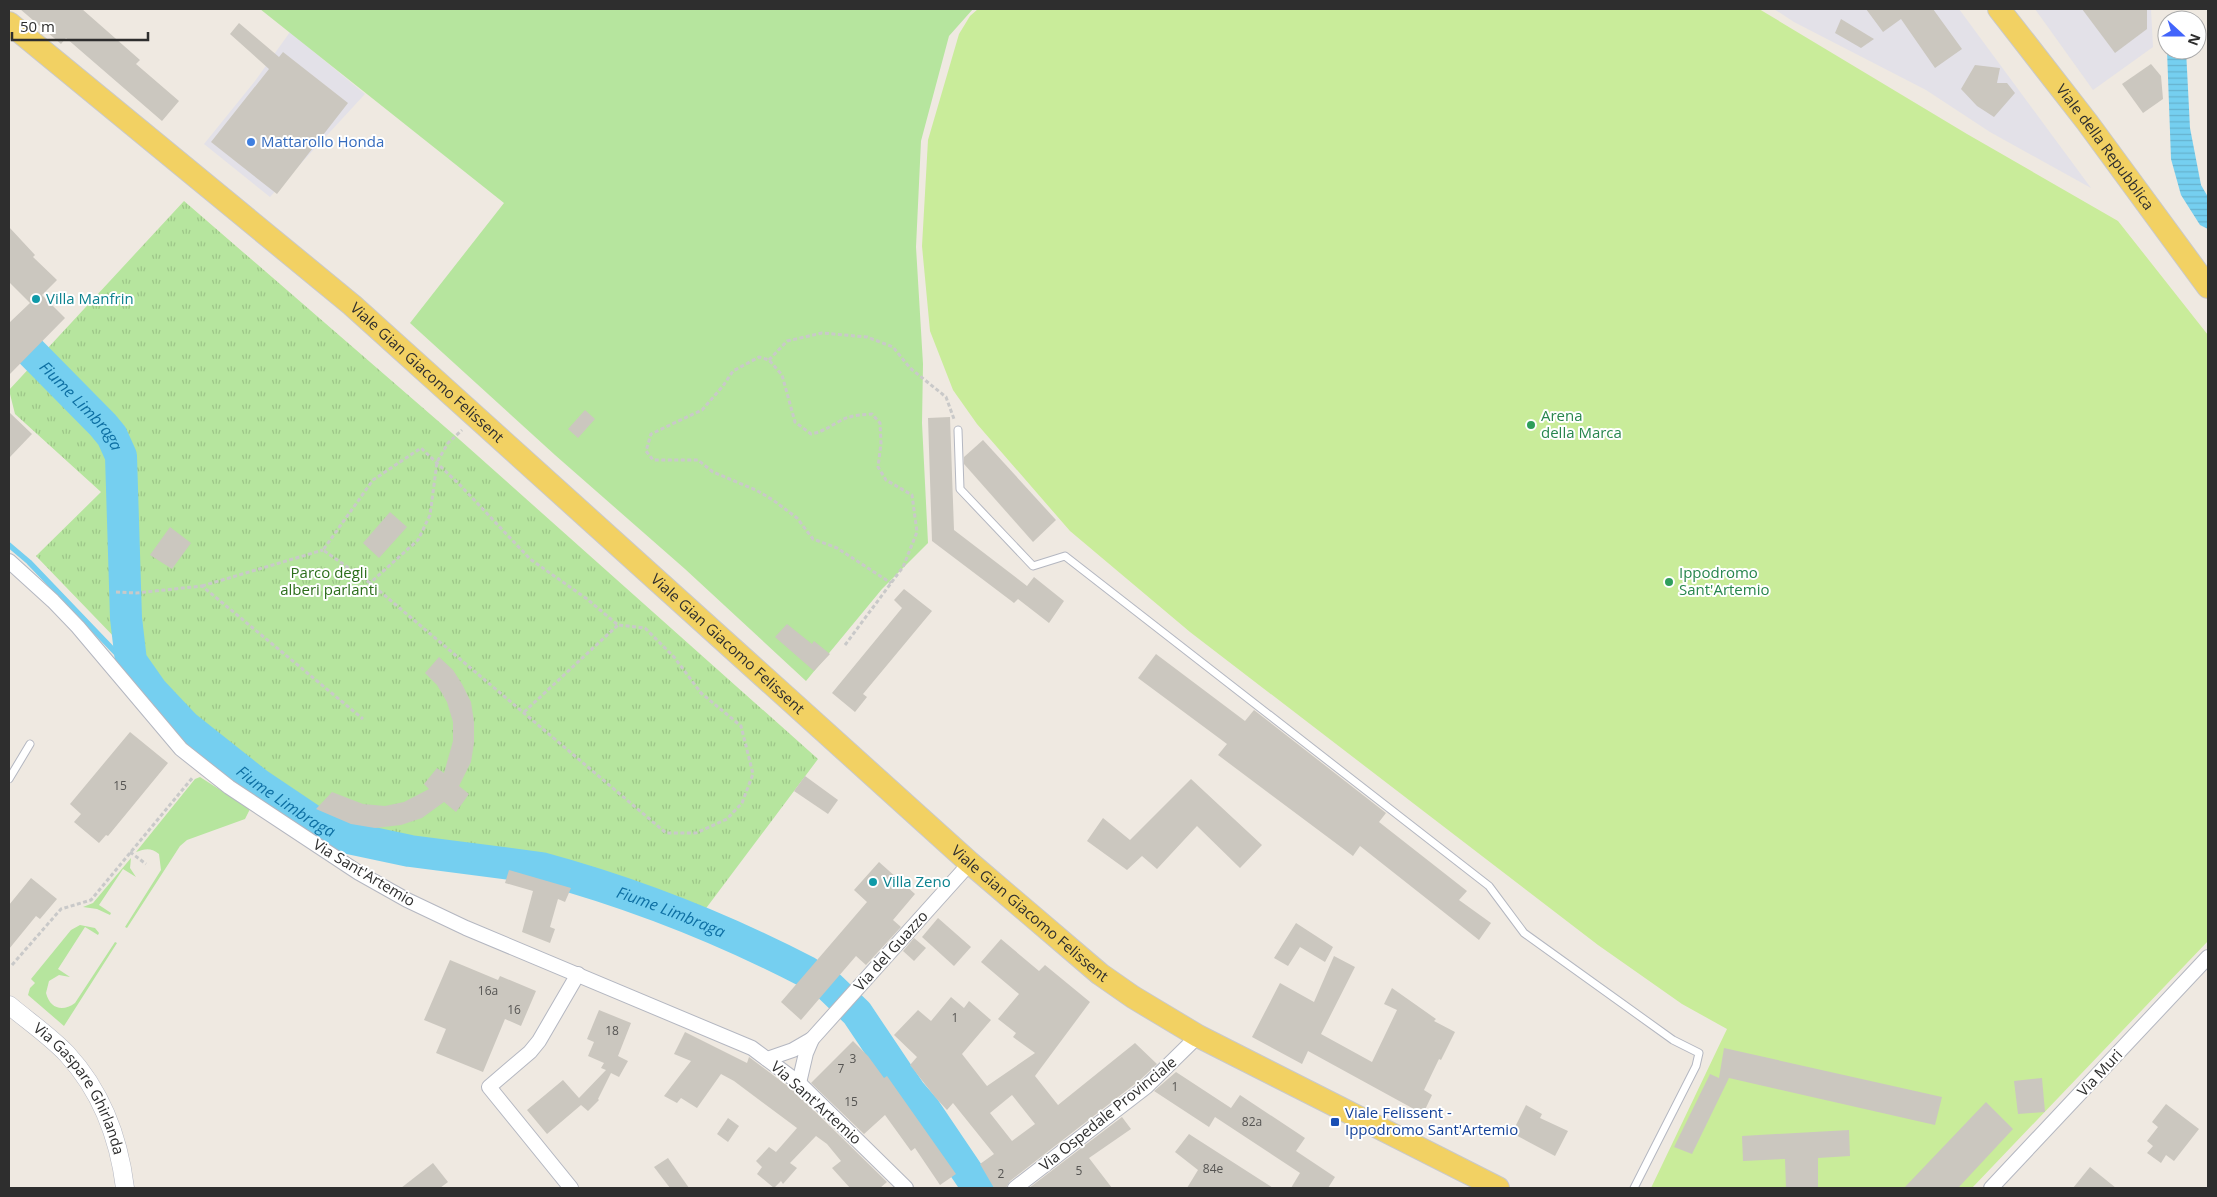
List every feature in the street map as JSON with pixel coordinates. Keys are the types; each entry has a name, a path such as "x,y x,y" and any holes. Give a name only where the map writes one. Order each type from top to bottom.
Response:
{"main road":[{"name":"Viale della Repubblica","path":"1999,9 2087,122 2208,287"},
{"name":"Viale Gian Giacomo Felissent","path":"9,24 352,304 970,863 1100,974 1133,997 1198,1036 1498,1188"}],"street":[{"name":"Via Sant'Artemio","path":"9,561 72,620 181,749 228,787 385,888 466,928 738,1041 767,1059 799,1083 906,1188"},
{"name":"Via del Guazzo","path":"799,1083 806,1053 812,1039 970,863"},
{"name":"Via Muri","path":"1991,1188 2208,957"},
{"path":"571,1188 489,1087 530,1052 539,1041 578,974"},
{"name":"Via Gaspare Ghirlanda","path":"9,1004 66,1054 94,1091 111,1126 122,1162 125,1188"},
{"name":"Via Ospedale Provinciale","path":"1015,1188 1146,1087 1198,1036"},
{"name":"Via del Guazzo","path":"767,1059 787,1052 812,1039"}],"lane":[{"path":"958,430 960,489 1033,566 1065,556 1489,886 1524,933 1673,1040 1699,1053 1696,1066 1634,1188"},
{"path":"9,779 30,744"}],"path":[{"path":"769,360 787,340 822,333 866,337 894,347 910,368 946,397 958,430"},
{"path":"845,645 903,567 917,532 912,494 886,480 878,466 881,442 880,423 872,414 854,415 841,420 823,432 811,434 795,422 782,375 769,360 759,357 733,371 723,386 702,410 651,434 646,451 653,460 698,460 713,472 765,495 803,523 813,539 837,548 891,583"},
{"path":"370,583 418,540 430,516 437,462 448,443 467,424"},
{"path":"116,592 136,593 202,586 323,550 373,480 420,448 437,462 530,559 587,599 618,625 645,628 674,657 701,693 741,726 752,774 742,803 727,819 696,833 666,833 370,583 323,550"},
{"path":"202,586 363,719"},
{"path":"524,712 618,625"},
{"path":"12,965 61,909 90,900 202,767"},
{"path":"130,852 146,864"}],"shaded area":[{"path":"1774,9 1959,9 2091,188 1990,132 1926,90 1794,22"},
{"path":"2035,9 2151,9 2153,47 2093,90"},
{"path":"290,32 365,94 270,197 204,144 255,81"}],"green space":[{"path":"260,9 973,9 949,36 921,141 916,247 923,364 922,423 928,543 882,589 806,681 685,569 555,455 410,323 504,203"},
{"name":"Ippodromo Sant'Artemio","path":"978,9 1759,9 1967,134 2118,221 2208,335 2208,941 1972,1188 1651,1188 1727,1029 1682,1004 1598,945 1190,632 1070,531 977,424 953,390 930,331 922,246 928,140 959,34 970,16"},
{"name":"Parco degli alberi parlanti","path":"184,201 460,440 818,759 704,911 655,892 545,863 398,843 357,834 331,825 199,726 163,688 137,654 119,642 36,556 101,492 15,414 9,390"},
{"path":"200,777 250,809 245,819 187,840 180,846 127,928 125,927 161,870 159,854 148,849 136,852 195,779"},
{"path":"131,858 130,868 136,877 123,869 99,905 111,913 110,915 97,909 83,907 93,903"},
{"path":"80,925 95,928 99,933 98,935 85,927 58,969 70,977 59,975 49,981 46,993 54,1006 62,1008 75,1003 115,942 117,943 64,1026 28,995 30,988 35,983 31,979 71,930"}],"water":[{"path":"2167,60 2187,60 2190,128 2201,185 2208,197 2208,229 2200,225 2181,195 2171,159"}],"building":[{"path":"20,9 82,9 140,60 136,64 179,101 162,121 66,38 61,44"},
{"path":"1866,9 1933,9 1962,49 1935,68 1901,19 1883,32"},
{"path":"2082,9 2147,9 2147,29 2115,53"},
{"path":"1841,19 1874,39 1861,48 1835,33"},
{"path":"239,23 279,57 283,52 348,103 277,194 211,142 269,69 230,34"},
{"path":"2151,64 2161,76 2163,99 2143,113 2122,84"},
{"path":"1975,65 2000,68 1997,83 2007,83 2015,93 1994,117 1977,106 1961,89"},
{"name":"Villa Manfrin","path":"9,227 35,255 33,257 57,280 42,295 65,318 9,375 9,323 30,303 9,282"},
{"path":"585,410 595,419 578,438 568,429"},
{"path":"9,412 32,434 9,458"},
{"path":"950,417 954,530 1027,586 1034,577 1064,601 1049,623 1018,599 1014,603 932,541 928,418"},
{"path":"983,440 1056,520 1033,542 964,464 964,457"},
{"path":"390,512 407,527 379,558 363,543"},
{"path":"170,527 191,543 172,569 150,555"},
{"path":"904,589 932,611 863,694 867,697 855,712 832,693 902,608 894,600"},
{"path":"787,624 812,644 814,641 830,654 814,671 775,637"},
{"path":"1156,654 1245,721 1254,710 1386,813 1379,822 1467,891 1459,900 1491,923 1479,940 1360,846 1353,856 1218,755 1227,744 1138,678"},
{"path":"439,657 453,670 462,684 471,702 474,722 474,743 471,762 459,786 469,794 456,812 444,802 422,818 401,825 375,828 351,824 316,809 332,792 363,804 385,806 404,802 429,789 424,784 437,768 444,773 453,741 453,722 447,702 437,685 425,673"},
{"path":"130,732 168,763 108,836 106,835 99,843 74,822 81,814 70,804"},
{"path":"805,776 838,800 828,814 794,791"},
{"path":"1191,779 1262,845 1240,868 1197,826 1157,869 1142,856 1127,870 1087,841 1103,818 1130,840"},
{"path":"879,862 915,894 893,920 901,927 866,965 856,956 801,1020 781,1002 867,902 854,890"},
{"path":"509,870 571,888 565,902 558,899 550,927 555,929 550,943 522,932 533,891 505,883"},
{"path":"31,878 57,899 40,919 36,916 9,949 9,905"},
{"path":"938,918 971,947 954,966 922,937"},
{"path":"1296,923 1333,947 1325,962 1300,947 1288,966 1274,958"},
{"path":"914,938 926,948 914,961 903,951"},
{"path":"1001,939 1039,971 1045,965 1090,1002 1035,1076 1058,1105 1135,1043 1157,1064 1140,1080 1010,1181 1006,1188 994,1188 980,1164 994,1154 953,1103 947,1110 935,1097 910,1065 917,1057 894,1035 918,1010 931,1021 951,997 964,1008 969,1001 991,1020 962,1054 987,1086 1035,1053 1013,1037 1016,1033 998,1019 1019,994 981,962","holes":["1012,1095 1035,1124 1012,1141 990,1113"]},
{"path":"1334,956 1355,967 1321,1034 1372,1062 1397,1010 1384,1004 1392,988 1436,1019 1434,1021 1455,1032 1424,1090 1432,1095 1423,1114 1308,1051 1302,1064 1252,1037 1280,983 1314,1002"},
{"path":"450,960 498,980 500,976 536,991 521,1026 505,1019 483,1072 436,1053 446,1029 424,1020"},
{"path":"599,1010 631,1023 618,1056 628,1061 619,1077 611,1073 599,1100 588,1111 581,1105 547,1134 527,1110 563,1080 579,1098 606,1070 601,1068 604,1063 588,1056 594,1042 587,1039"},
{"path":"685,1032 747,1063 749,1057 793,1090 887,1182 880,1188 850,1188 832,1168 841,1161 827,1144 816,1136 790,1163 797,1168 783,1184 781,1181 774,1188 757,1174 762,1167 756,1161 769,1147 776,1152 797,1128 734,1081 721,1074 697,1108 681,1098 677,1103 664,1096 691,1061 674,1054"},
{"path":"853,1041 868,1056 884,1078 887,1076 956,1174 940,1185 915,1148 911,1151 885,1115 864,1134 811,1083"},
{"path":"1724,1048 1942,1097 1935,1125 1729,1078 1692,1154 1674,1147 1710,1074 1719,1078"},
{"path":"1176,1072 1231,1108 1240,1095 1305,1138 1296,1151 1335,1177 1328,1188 1291,1188 1300,1173 1215,1117 1209,1127 1154,1091"},
{"path":"2042,1078 2045,1112 2018,1114 2014,1081"},
{"path":"1986,1102 2013,1129 1958,1188 1904,1188"},
{"path":"2166,1104 2199,1129 2174,1161 2166,1155 2161,1163 2147,1153 2153,1146 2147,1141 2158,1127 2152,1122"},
{"path":"1526,1105 1542,1114 1540,1118 1568,1131 1555,1156 1512,1133"},
{"path":"1122,1117 1131,1129 1089,1158 1112,1188 1029,1188"},
{"path":"728,1118 739,1126 728,1142 717,1134"},
{"path":"1849,1130 1850,1156 1818,1158 1818,1188 1786,1188 1785,1159 1743,1161 1742,1136"},
{"path":"1189,1134 1273,1188 1187,1188 1198,1170 1175,1152"},
{"path":"668,1158 689,1188 670,1188 654,1167"},
{"path":"433,1163 448,1182 440,1188 401,1188"},
{"path":"2090,1167 2116,1188 2073,1188"}],"waterway":[{"name":"Fiume Limbraga","path":"31,352 103,425 112,436 121,456 126,618 131,661 152,691 185,726 258,784 319,825 344,837 410,851 541,868 643,900 677,913 710,926 807,972"},
{"path":"9,545 29,562 119,656 131,661"},
{"name":"Fiume Limbraga","path":"830,987 857,1013 978,1188"}],"place":[{"name":"Mattarollo Honda","path":"251,142"},
{"name":"Villa Manfrin","path":"36,299"},
{"name":"Arena della Marca","path":"1531,425"},
{"name":"Ippodromo Sant'Artemio","path":"1669,582"},
{"name":"Villa Zeno","path":"873,882"},
{"name":"Viale Felissent - Ippodromo Sant'Artemio","path":"1335,1122"}]}
